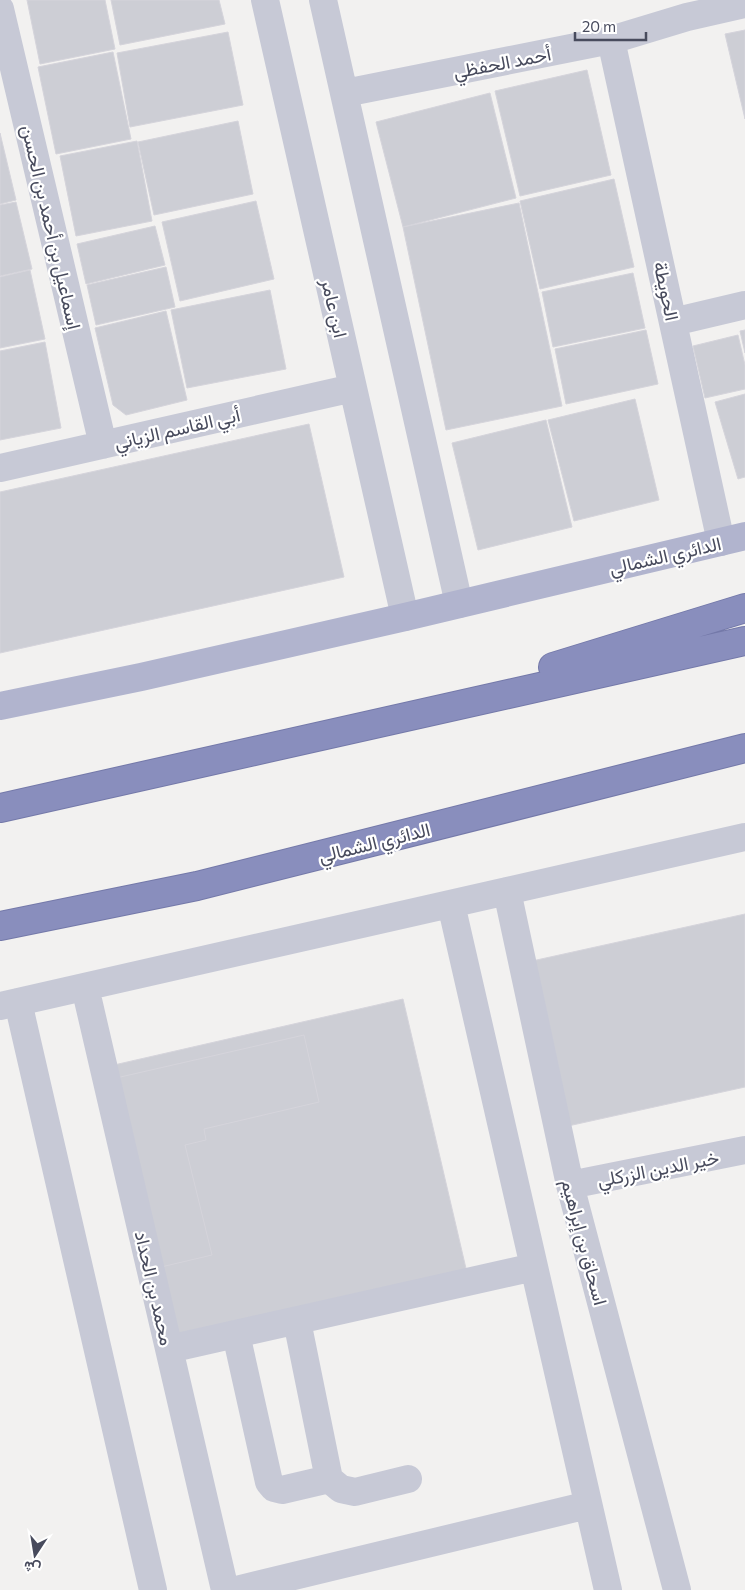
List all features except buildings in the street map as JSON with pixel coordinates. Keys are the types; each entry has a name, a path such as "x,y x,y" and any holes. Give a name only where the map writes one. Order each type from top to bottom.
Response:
{"highway":[{"path":"344,732 745,608"},
{"path":"0,808 745,641"},
{"name":"الدائري الشمالي","path":"0,926 197,886 745,748"}],"main road":[{"name":"الدائري الشمالي","path":"0,706 141,677 405,617 733,539"}],"street":[{"name":"ابن عامر","path":"264,0 405,617"},
{"path":"323,0 459,604"},
{"name":"أحمد الحفظي","path":"345,93 611,40 687,16 745,4"},
{"name":"إسماعيل بن أحمد بن الحسن","path":"0,8 103,445"},
{"name":"الحويطة","path":"611,40 674,322 733,539"},
{"path":"674,322 745,305"},
{"name":"أبي القاسم الزياني","path":"0,468 354,388"},
{"path":"153,1590 9,1004 745,837"},
{"name":"اسحاق بن إبراهيم","path":"507,891 570,1186 677,1590"},
{"path":"451,904 608,1590"},
{"name":"محمد بن الحداد","path":"85,986 225,1590"},
{"name":"خير الدين الزركلي","path":"570,1186 745,1150"},
{"path":"169,1349 534,1268"},
{"path":"297,1320 329,1480 341,1490 355,1492 408,1479"},
{"path":"236,1334 269,1482 274,1488 282,1490 329,1480"},
{"path":"236,1590 588,1505"}]}
